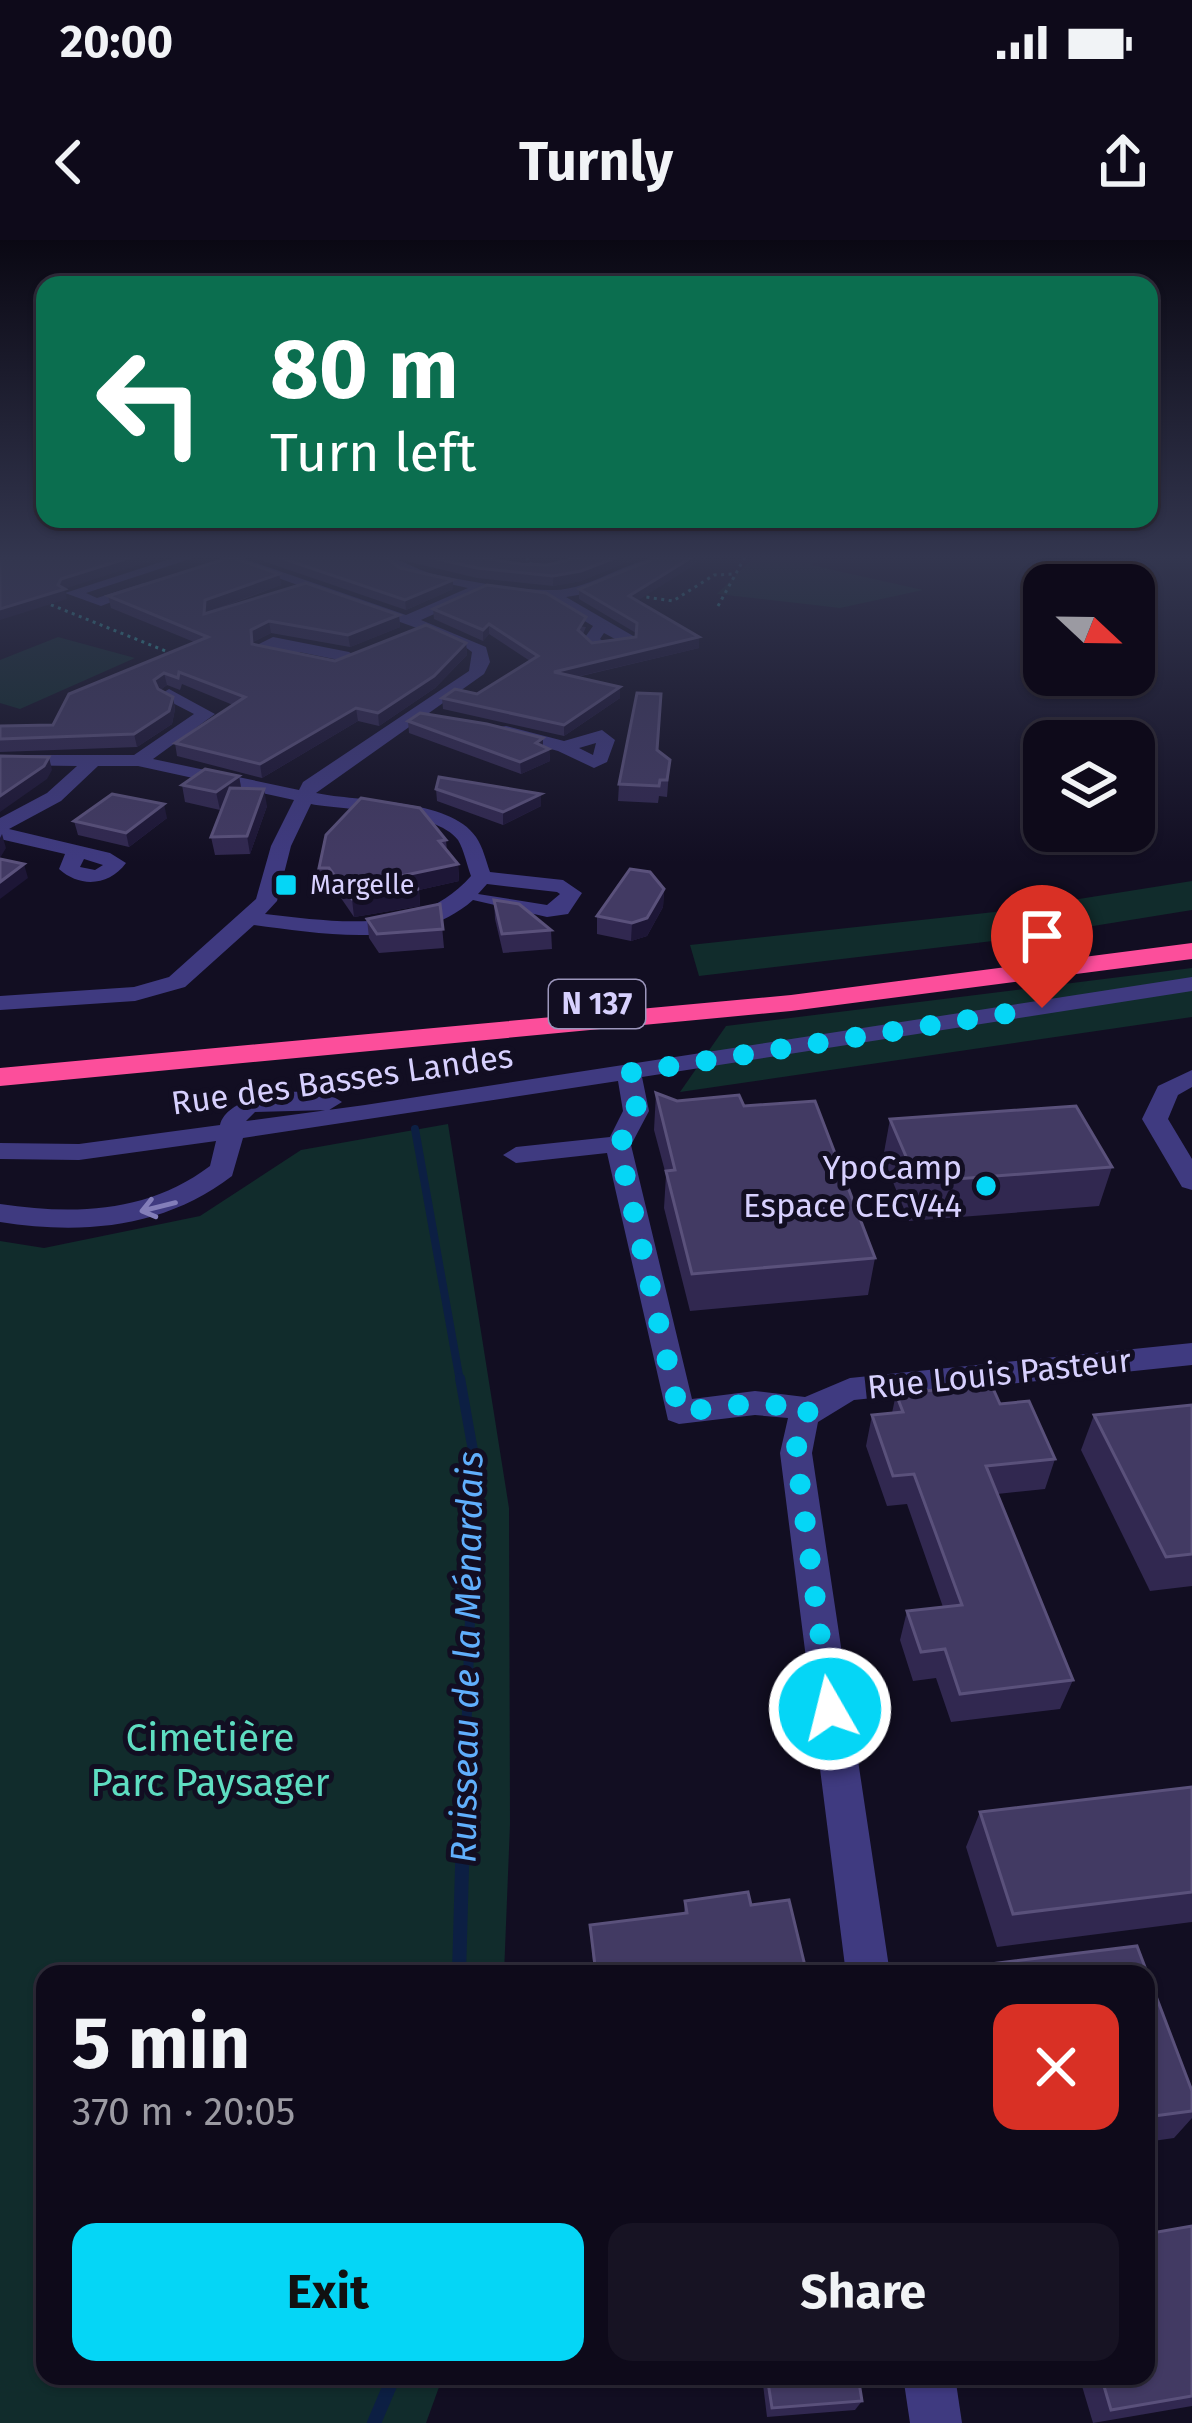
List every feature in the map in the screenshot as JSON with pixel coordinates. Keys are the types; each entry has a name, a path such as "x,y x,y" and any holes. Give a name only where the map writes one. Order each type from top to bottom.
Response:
{"highway":[{"name":"N 137","path":"0,1058 783,986 1192,934"},
{"name":"N 137","path":"0,1077 749,1008 1192,951"}],"street":[{"path":"0,1003 158,989 197,968 266,901 301,796 320,776 476,674 481,659"},
{"path":"138,761 206,715 169,694"},
{"path":"418,713 439,718"},
{"path":"480,726 564,747"},
{"path":"0,760 138,761 301,796 413,812 452,824 467,838 482,877"},
{"path":"0,830 54,796 94,760"},
{"path":"0,830 77,851"},
{"path":"467,896 547,911 560,909 572,893 563,886 482,877"},
{"path":"249,918 337,928 376,926 449,909 482,877"},
{"name":"Rue des Basses Landes","path":"0,1151 79,1152 233,1131 1192,987"},
{"path":"516,1155 618,1144 630,1133 639,1106 628,1073"},
{"path":"1192,1076 1167,1090 1155,1119 1192,1181"},
{"path":"0,1214 123,1215 177,1203 223,1170 233,1131"},
{"path":"618,1144 679,1412 755,1403 810,1409"},
{"name":"Rue Louis Pasteur","path":"810,1409 850,1389 1192,1354"},
{"path":"810,1409 799,1424 796,1453 867,1965"},
{"path":"930,2385 936,2423"}],"green space":[{"path":"133,659 20,709 0,703 0,660"},
{"path":"1192,881 1192,910 1019,938 699,976 690,945 1004,911"},
{"path":"1192,968 1192,1017 680,1092 726,1026"},
{"name":"Cimetière Parc Paysager","path":"448,1124 509,1508 510,1824 504,1965 36,1965 36,2385 440,2385 426,2423 0,2423 0,1241 44,1248 200,1216 301,1150"}],"building":[{"path":"155,659 451,659 434,676 378,713 356,708 260,764 175,743 245,697 179,672 178,678 164,673 154,680 158,689 173,697 169,711 134,734 0,739 0,726 53,725 69,694"},
{"path":"533,659 608,659 554,672 620,687 564,725 442,698 455,689 477,694"},
{"path":"637,693 661,694 657,750 670,760 667,780 660,780 659,786 619,784"},
{"path":"420,713 543,738 536,743 549,749 520,762 408,721"},
{"path":"0,756 49,757 44,766 0,796"},
{"path":"205,769 239,776 216,792 182,785"},
{"path":"439,777 541,794 503,812 436,789"},
{"path":"230,788 264,789 247,836 211,837"},
{"path":"112,794 164,804 126,833 74,821"},
{"path":"361,798 420,808 458,864 377,881 419,889 352,899 329,868 319,868 326,835"},
{"path":"0,859 24,864 0,882"},
{"path":"630,869 650,872 664,889 647,918 632,923 597,916"},
{"path":"494,900 519,904 551,930 502,934"},
{"path":"440,904 443,929 377,934 367,919"},
{"path":"656,1093 677,1101 739,1095 744,1106 815,1101 875,1258 692,1274 666,1171 675,1170"},
{"path":"1076,1106 1112,1167 917,1182 890,1119"},
{"path":"991,1384 1000,1404 1029,1401 1055,1459 986,1466 1073,1680 960,1694 945,1649 921,1652 907,1611 962,1605 914,1474 893,1476 872,1415 903,1412 896,1394"},
{"path":"1192,1405 1192,1554 1166,1557 1094,1415"},
{"path":"1192,1787 1192,1892 1013,1914 980,1812"},
{"path":"748,1892 751,1905 789,1900 805,1965 595,1965 590,1925 687,1913 685,1901"},
{"path":"1137,1946 1144,1965 982,1965"},
{"path":"1155,1993 1192,2091 1192,2111 1155,2116"},
{"path":"1192,2226 1192,2396 1111,2410 1104,2385 1155,2385 1155,2232"},
{"path":"768,2385 859,2385 862,2401 772,2408"}],"waterway":[{"name":"Ruisseau de la Ménardais","path":"415,1129 460,1381"},
{"name":"Ruisseau de la Ménardais","path":"460,1378 475,1462 463,1835"},
{"name":"Ruisseau de la Ménardais","path":"459,1965 463,1832"},
{"name":"Ruisseau de la Ménardais","path":"374,2423 390,2385"}],"place":[{"name":"Margelle","path":"286,885"},
{"name":"YpoCamp Espace CECV44","path":"986,1186"}],"route":[{"path":"830,1709 796,1453 799,1424 810,1409 755,1403 679,1412 618,1144 637,1121 639,1106 628,1073 1042,1008"}]}
